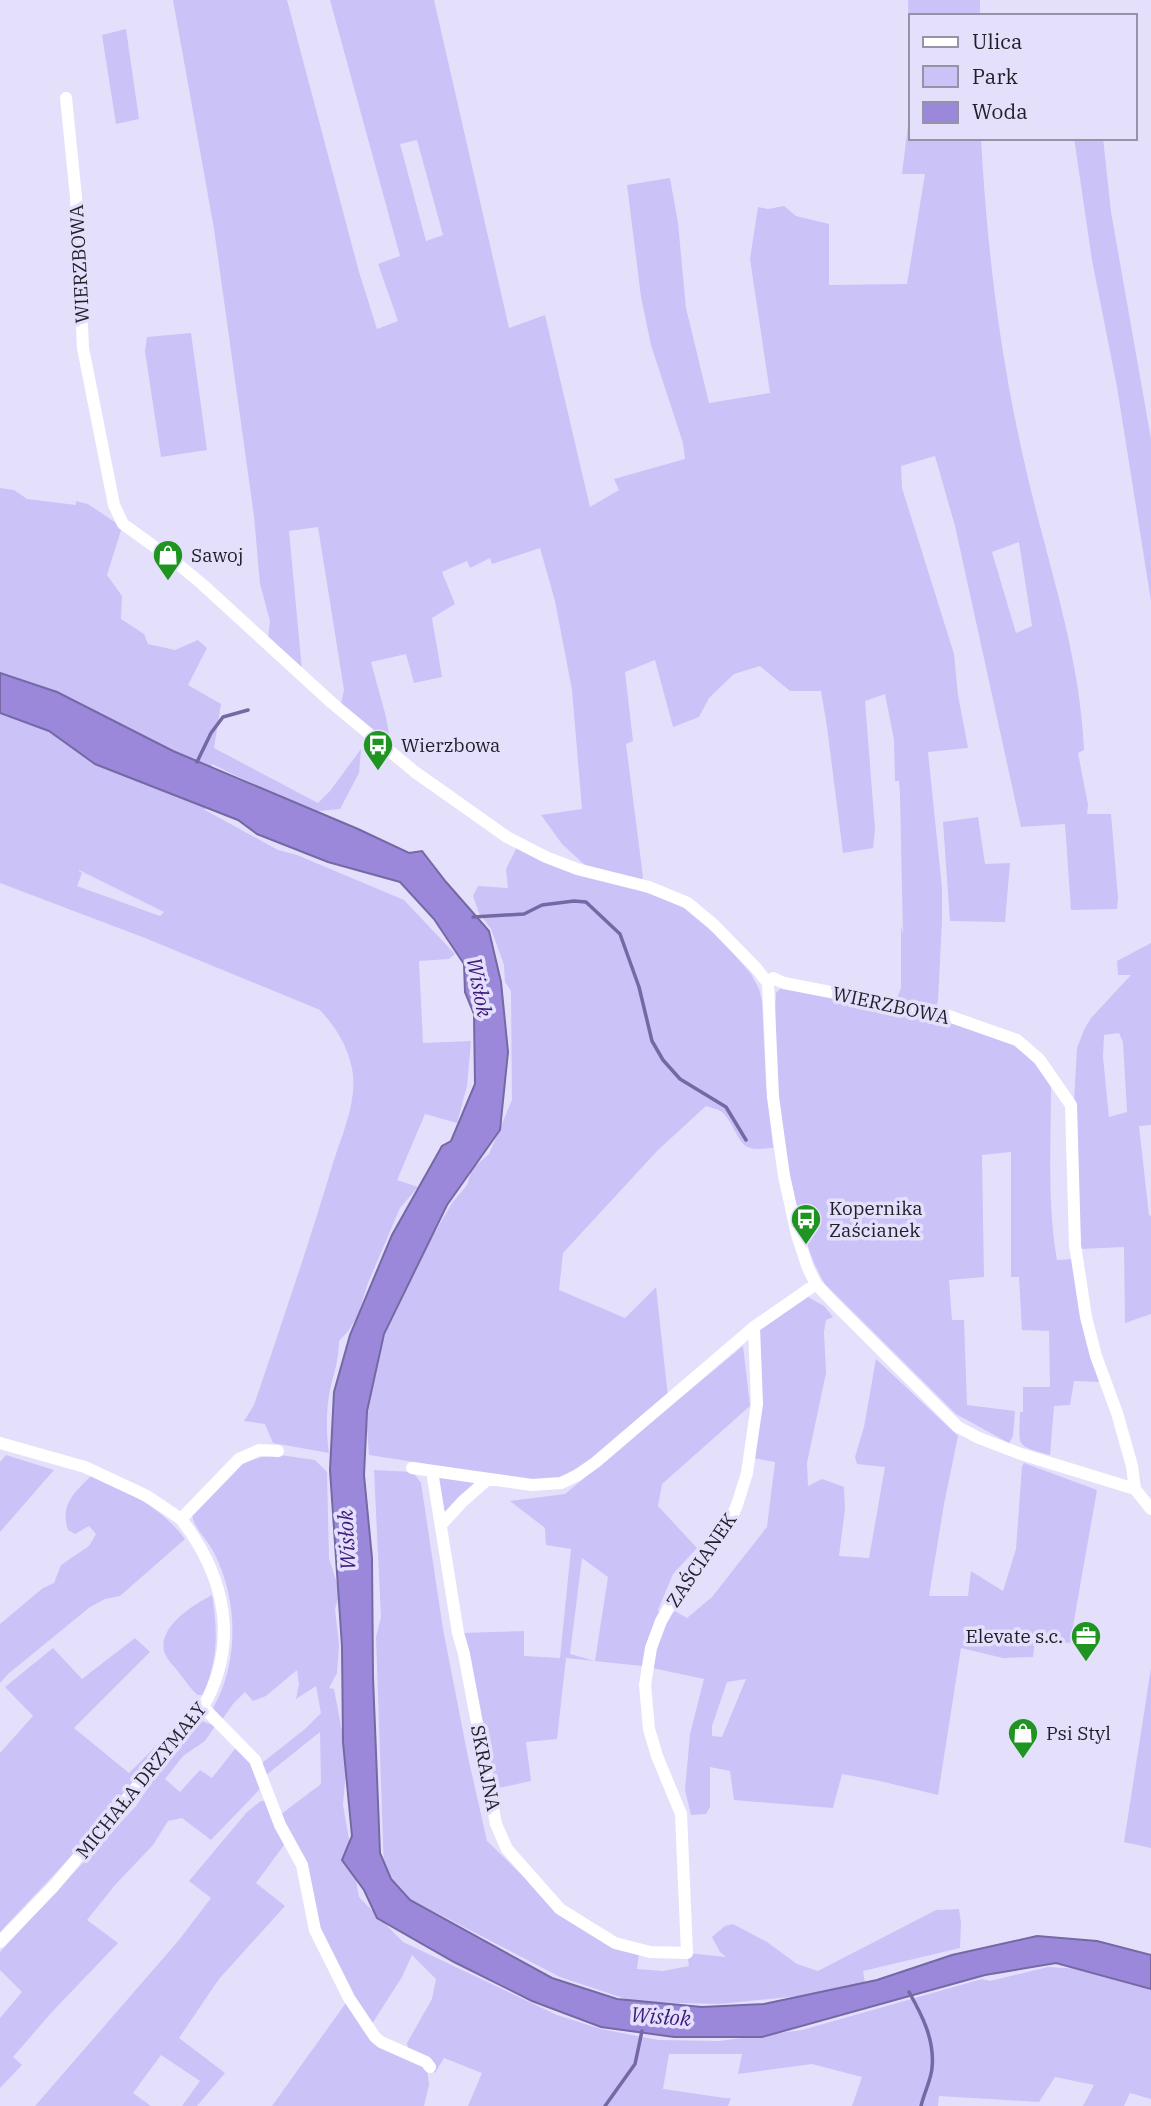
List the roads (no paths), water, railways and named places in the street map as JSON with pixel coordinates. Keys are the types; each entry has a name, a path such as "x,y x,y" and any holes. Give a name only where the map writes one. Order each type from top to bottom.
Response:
{"street":[{"name":"WIERZBOWA","path":"66,98 76,197 83,348 114,505 123,524 202,584 332,703 427,781 507,837 577,869 649,887 688,903 713,924 768,983 773,978 795,985 943,1014 1017,1040 1039,1059 1071,1105 1075,1245 1086,1317 1096,1356 1121,1426 1135,1489"},
{"path":"768,983 773,1097 784,1176 797,1235 816,1284 958,1427 1021,1454 1135,1489 1151,1509"},
{"path":"412,1468 547,1485 561,1483 578,1475 609,1452 754,1327 816,1284"},
{"name":"ZAŚCIANEK","path":"687,1953 681,1814 649,1729 645,1685 651,1648 661,1621 729,1523 747,1473 757,1404 754,1327"},
{"name":"MICHAŁA DRZYMAŁY","path":"0,1443 85,1467 147,1496 181,1519 206,1556 219,1592 224,1640 218,1676 203,1707 54,1886 0,1942"},
{"path":"181,1519 239,1459 259,1450 278,1451"},
{"name":"SKRAJNA","path":"432,1471 458,1633 496,1824 507,1849 560,1909 615,1943 650,1952 687,1953"},
{"path":"441,1525 488,1479"},
{"path":"203,1707 255,1760 280,1825 302,1865 315,1930 349,1998 375,2037 426,2062 430,2067"}],"water":[{"name":"Wisłok","path":"0,673 57,692 173,751 409,853 422,851 489,931 501,982 508,1052 500,1130 447,1205 384,1334 367,1411 364,1475 372,1558 373,1677 380,1853 391,1879 410,1900 552,1978 617,1999 702,2007 764,2004 877,1980 952,1955 1037,1936 1097,1941 1151,1955 1151,1989 1056,1963 985,1975 762,2037 674,2037 601,2027 532,2001 454,1962 377,1918 364,1890 342,1860 352,1836 343,1742 342,1646 330,1470 334,1392 350,1335 392,1235 442,1146 451,1141 475,1084 474,1014 465,992 464,964 434,919 400,882 328,862 257,834 238,820 95,764 49,731 0,713"}],"waterway":[{"path":"197,762 211,733 223,717 248,710"},
{"path":"473,917 524,914 542,905 586,902 620,934 639,987 652,1041 663,1060 680,1079 726,1107 746,1140"},
{"path":"909,1992 923,2019 932,2048 931,2073 921,2106"},
{"name":"Wisłok","path":"605,2106 635,2064 642,2031"}],"place":[{"name":"Sawoj","path":"168,582"},
{"name":"Wierzbowa","path":"378,772"},
{"name":"Kopernika Zaścianek","path":"806,1246"},
{"name":"Elevate s.c.","path":"1086,1663"},
{"name":"Psi Styl","path":"1023,1760"}]}
